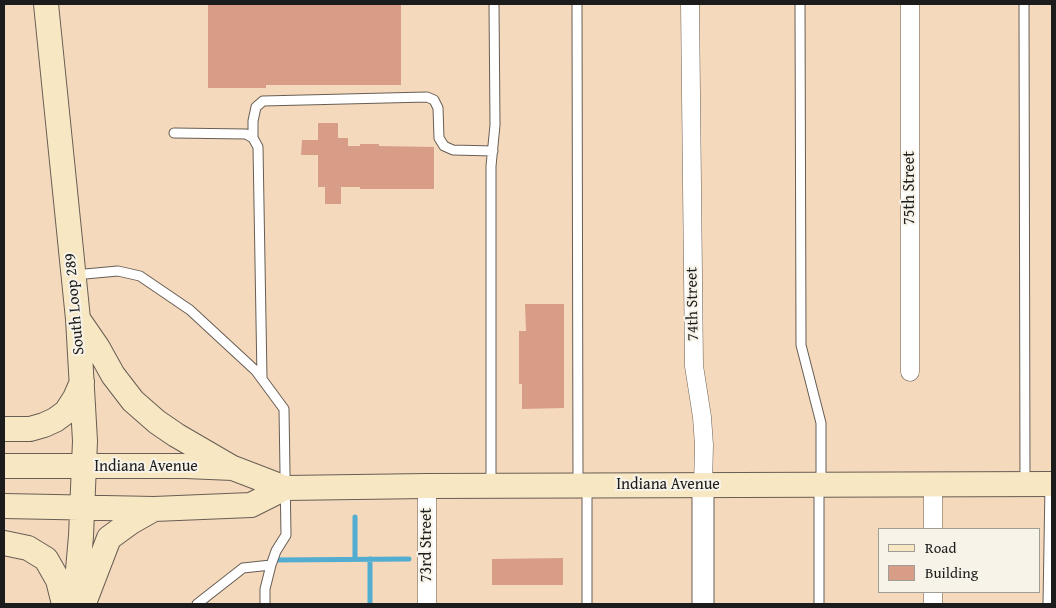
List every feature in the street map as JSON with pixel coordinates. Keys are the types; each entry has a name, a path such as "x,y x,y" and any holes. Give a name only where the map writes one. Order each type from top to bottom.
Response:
{"main road":[{"name":"South Loop 289","path":"46,4 78,320 82,382 83,507 75,604"},
{"path":"78,320 98,348 113,375 133,401 157,422 176,435 233,468"},
{"path":"4,429 30,429 55,420 66,412 82,382"},
{"name":"Indiana Avenue","path":"4,466 186,466 233,468 285,488 1051,484"},
{"name":"Indiana Avenue","path":"4,506 154,509 251,505 285,488"},
{"path":"83,604 109,538 131,522 154,509"},
{"path":"4,543 28,548 46,559 58,580 64,604"}],"street":[{"name":"74th Street","path":"690,4 694,366 702,417 704,604"},
{"name":"75th Street","path":"910,4 910,372"},
{"path":"933,485 933,528"},
{"name":"73rd Street","path":"427,486 427,604"}],"lane":[{"path":"491,486 491,201 495,125 494,4"},
{"path":"577,4 582,485 587,604"},
{"path":"800,4 801,345 822,423 819,604"},
{"path":"1024,4 1025,484"},
{"path":"262,379 258,147 253,138 253,121 256,107 263,101 428,97 434,100 438,108 439,138 444,146 453,150 493,150"},
{"path":"174,133 246,134 253,138"},
{"path":"73,274 118,271 140,276 190,310 256,371 284,409 286,535 276,551 271,565 265,589 265,604"},
{"path":"1048,604 1051,484"},
{"path":"197,604 243,568 271,565"}],"building":[{"path":"208,4 401,4 401,85 266,85 266,88 208,88"},
{"path":"318,123 338,123 338,138 348,138 348,146 379,144 379,146 434,147 434,189 360,189 360,187 341,187 341,204 325,204 325,187 318,187 318,155 301,155 302,140 318,140"},
{"path":"525,304 564,304 564,408 522,409 522,384 519,384 519,331 526,331"},
{"path":"563,558 563,585 492,585 492,559"}],"waterway":[{"path":"355,517 355,559"},
{"path":"370,559 370,604"},
{"path":"275,560 409,559"}]}
